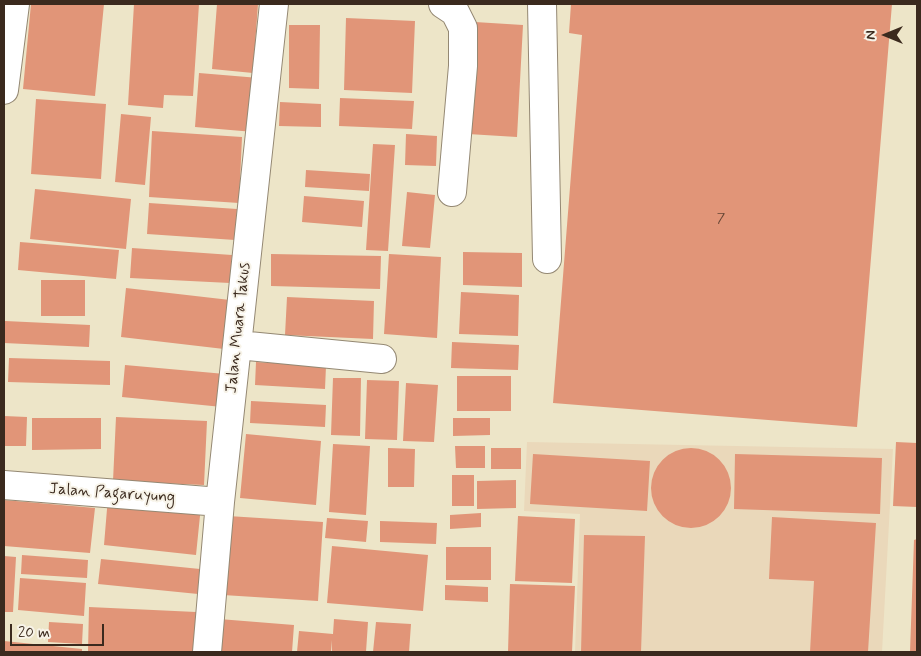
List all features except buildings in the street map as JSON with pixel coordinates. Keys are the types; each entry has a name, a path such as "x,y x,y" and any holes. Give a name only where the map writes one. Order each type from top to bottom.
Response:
{"street":[{"path":"4,90 15,4"},
{"name":"Jalan Muara Takus","path":"207,652 220,502 274,4"},
{"path":"443,4 455,12 463,28 463,66 452,192"},
{"path":"542,4 547,259"},
{"path":"238,345 382,359"},
{"name":"Jalan Pagaruyung","path":"4,485 220,502"}],"shaded area":[{"path":"527,442 893,449 882,652 575,652 580,514 524,511"}]}
